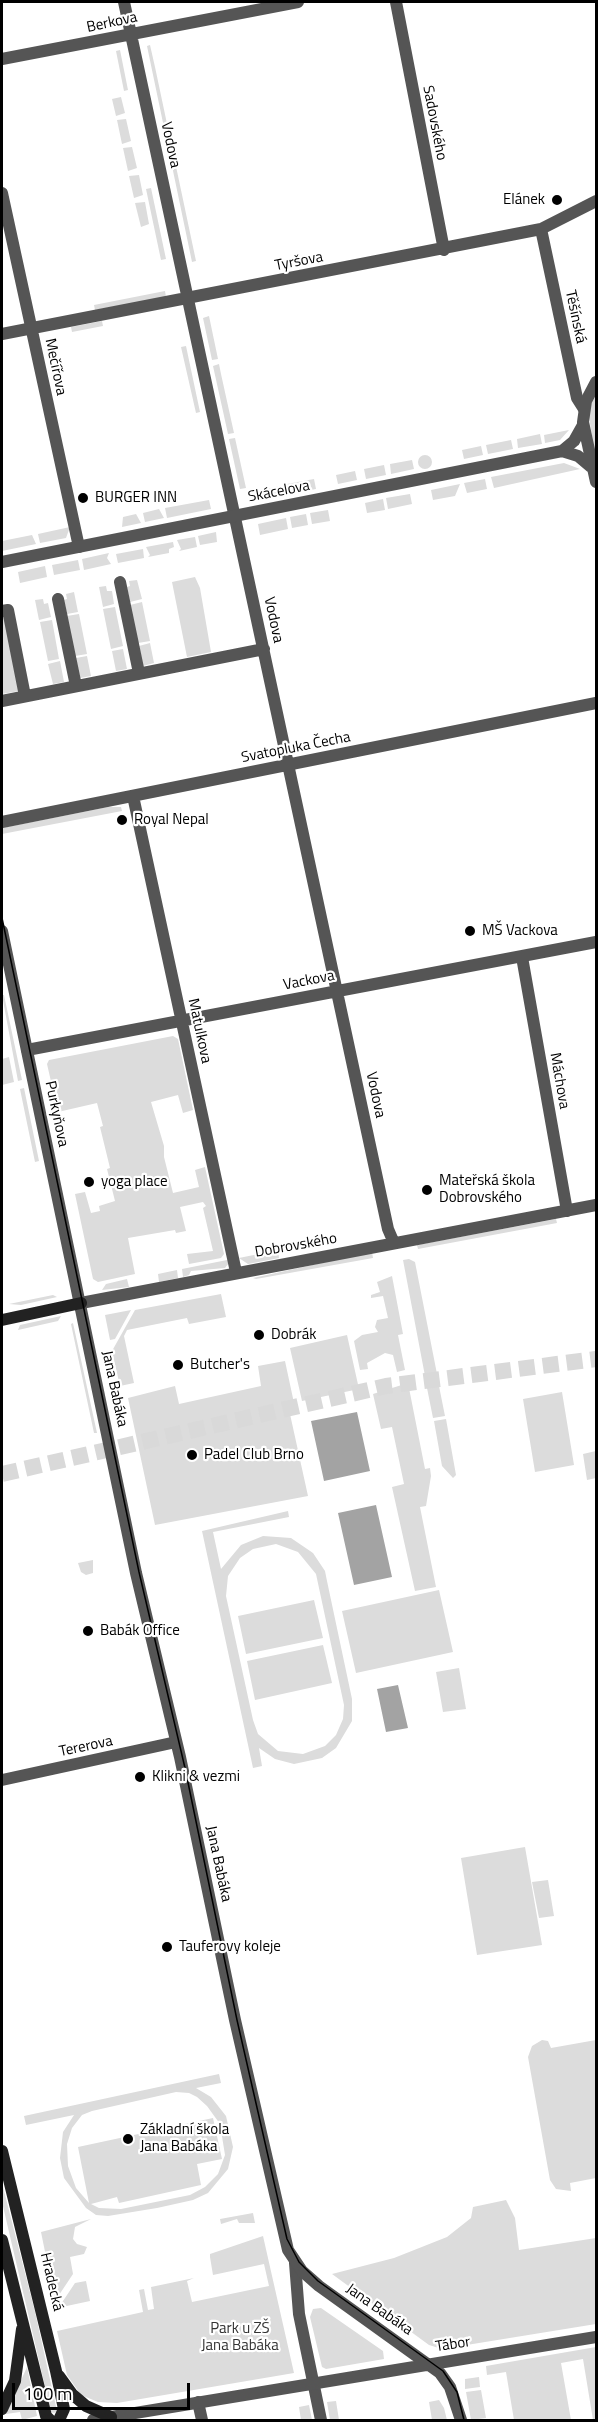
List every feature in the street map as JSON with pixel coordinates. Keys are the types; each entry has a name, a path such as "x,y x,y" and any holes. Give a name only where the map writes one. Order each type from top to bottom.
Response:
{"main road":[{"name":"Dobrovského","path":"2,1320 81,1303"},
{"name":"Hradecká","path":"2,2151 56,2371 64,2409 59,2421"},
{"path":"2,2240 23,2316 46,2416 50,2421"},
{"path":"2,2409 15,2381 19,2364 23,2316"},
{"path":"56,2371 72,2394 86,2406 111,2417"}],"street":[{"name":"Vodova","path":"124,2 388,1229 394,1243"},
{"name":"Berkova","path":"2,59 131,36 298,2"},
{"name":"Sadovského","path":"396,2 444,250"},
{"name":"Mečířova","path":"2,193 79,547"},
{"name":"Tyršova","path":"2,334 541,230 597,201"},
{"name":"Těšínská","path":"541,230 577,398 584,409"},
{"path":"597,382 584,409 583,425 591,466 597,482"},
{"path":"562,451 574,441 583,425"},
{"path":"562,451 578,456 591,466"},
{"name":"Skácelova","path":"2,562 562,451"},
{"path":"120,582 139,674"},
{"path":"58,599 76,686"},
{"path":"2,611 8,610 25,696"},
{"path":"2,701 264,649"},
{"name":"Svatopluka Čecha","path":"2,822 597,703"},
{"name":"Matulkova","path":"133,796 236,1272"},
{"name":"Purkyňova","path":"2,931 81,1303"},
{"name":"Vackova","path":"27,1050 597,942"},
{"name":"Máchova","path":"522,957 567,1211"},
{"name":"Dobrovského","path":"81,1303 597,1205"},
{"name":"Jana Babáka","path":"81,1303 136,1573 176,1742 283,2235 295,2263 319,2286 430,2364 450,2387 461,2421"},
{"name":"Tererova","path":"2,1780 176,1742"},
{"path":"295,2263 299,2314 315,2382 321,2421"},
{"name":"Tábor","path":"93,2421 315,2382 597,2337"},
{"path":"198,2402 202,2421"}],"green space":[{"path":"150,45 196,261 192,262 147,46"},
{"path":"120,50 128,90 124,91 116,51"},
{"path":"121,97 125,113 116,116 112,99"},
{"path":"126,119 131,141 122,144 117,120"},
{"path":"132,147 137,168 128,171 123,148"},
{"path":"139,175 143,195 134,198 129,176"},
{"path":"151,188 166,259 161,260 146,189"},
{"path":"145,202 149,224 141,227 135,203"},
{"path":"165,291 166,297 95,310 94,305"},
{"path":"209,316 218,359 212,360 203,318"},
{"path":"102,321 103,326 72,332 71,327"},
{"path":"186,346 200,412 196,413 181,347"},
{"path":"219,364 234,433 228,434 213,366"},
{"path":"596,391 596,461 589,417"},
{"path":"569,430 560,440 545,443 544,435"},
{"path":"540,434 542,444 518,448 517,439"},
{"path":"235,438 246,488 240,489 229,439"},
{"path":"511,440 513,449 488,454 486,445"},
{"path":"481,446 483,455 464,459 462,450"},
{"path":"425,455 430,457 432,462 430,467 425,469 420,467 418,462 420,457"},
{"path":"412,460 414,469 391,474 390,464"},
{"path":"564,463 580,469 494,488 491,477"},
{"path":"384,465 386,475 366,479 364,469"},
{"path":"355,471 357,480 338,484 336,475"},
{"path":"314,479 316,489 289,494 287,484"},
{"path":"485,479 487,489 467,493 464,483"},
{"path":"460,484 455,496 433,500 431,490"},
{"path":"281,486 283,495 252,501 250,492"},
{"path":"410,494 412,504 388,509 386,498"},
{"path":"383,499 385,510 367,513 365,503"},
{"path":"209,500 211,509 167,518 165,508"},
{"path":"159,509 164,518 145,522 143,513"},
{"path":"328,510 330,521 312,524 310,513"},
{"path":"136,514 141,523 122,527 123,517"},
{"path":"306,514 308,525 292,528 290,517"},
{"path":"286,518 288,529 260,535 258,524"},
{"path":"70,527 66,538 40,543 38,534"},
{"path":"216,532 217,542 200,545 198,536"},
{"path":"32,535 36,544 2,551 2,541"},
{"path":"195,537 197,547 179,551 181,549 177,540"},
{"path":"173,542 174,547 169,549 169,553 148,557 150,555 146,547"},
{"path":"143,549 144,558 118,563 116,554"},
{"path":"109,553 107,558 111,564 84,570 82,559"},
{"path":"78,560 80,570 54,575 52,565"},
{"path":"45,566 47,577 20,583 18,572"},
{"path":"195,577 200,588 211,652 187,657 172,582"},
{"path":"137,580 142,599 130,602 127,587 130,586 129,581"},
{"path":"106,586 107,591 112,591 114,604 103,607 99,587"},
{"path":"74,592 78,612 67,614 64,600 67,599 66,594"},
{"path":"43,599 44,604 48,603 51,617 39,620 35,600"},
{"path":"142,602 150,641 138,643 130,605"},
{"path":"115,607 123,646 111,649 103,609"},
{"path":"79,614 87,654 75,656 67,616"},
{"path":"4,615 19,691 2,694 2,616"},
{"path":"52,620 59,659 48,661 40,622"},
{"path":"150,643 154,663 143,666 139,646"},
{"path":"123,649 127,669 116,671 112,651"},
{"path":"87,656 91,676 80,678 76,658"},
{"path":"60,661 64,682 53,684 48,664"},
{"path":"108,807 121,807 122,811 2,834 2,828"},
{"path":"2,995 4,995 22,1080 18,1081"},
{"path":"173,1036 178,1039 193,1110 183,1113 178,1095 151,1102 164,1146 164,1157 173,1193 199,1187 195,1170 205,1167 224,1254 221,1258 189,1264 187,1254 213,1251 203,1208 206,1206 203,1202 180,1207 186,1231 176,1233 175,1230 128,1238 135,1274 98,1282 93,1279 75,1194 85,1192 91,1213 100,1211 99,1206 115,1201 100,1127 103,1126 97,1103 58,1112 47,1064 49,1060"},
{"path":"9,1057 14,1082 2,1085 2,1059"},
{"path":"24,1088 39,1161 35,1162 20,1089"},
{"path":"556,1219 557,1223 418,1249 417,1245"},
{"path":"278,1250 279,1258 248,1264 239,1258"},
{"path":"372,1252 373,1258 253,1278"},
{"path":"232,1259 225,1268 191,1271 189,1275 183,1277 182,1269"},
{"path":"409,1259 415,1262 437,1374 425,1376 403,1260"},
{"path":"177,1270 178,1278 159,1282 158,1274"},
{"path":"392,1276 403,1334 398,1335 405,1370 397,1372 393,1355 385,1353 367,1363 368,1369 360,1370 354,1341 362,1335 378,1332 375,1327 377,1320 388,1318 383,1296 371,1298 371,1295 380,1292 377,1282"},
{"path":"127,1279 129,1287 102,1290 106,1284"},
{"path":"221,1294 226,1317 189,1324 187,1318 127,1330 124,1336 134,1383 120,1386 112,1351 135,1310"},
{"path":"53,1295 57,1297 21,1305 9,1304"},
{"path":"131,1310 115,1339 110,1340 105,1315"},
{"path":"61,1316 58,1321 18,1330 20,1325"},
{"path":"73,1323 97,1433 94,1433 71,1324"},
{"path":"347,1335 359,1389 302,1401 290,1348"},
{"name":"Padel Club Brno","path":"285,1361 294,1403 288,1405 308,1496 155,1525 128,1398 175,1386 179,1404 261,1386 258,1366"},
{"path":"438,1381 445,1416 433,1418 426,1383"},
{"path":"408,1383 425,1469 430,1468 431,1476 426,1506 420,1507 436,1587 415,1591 392,1487 404,1484 392,1427 381,1429 373,1394"},
{"path":"562,1392 574,1465 535,1472 523,1399"},
{"path":"446,1419 456,1475 453,1478 442,1466 434,1421"},
{"path":"596,1451 596,1478 587,1480 583,1454"},
{"path":"288,1511 289,1517 213,1532 221,1569 241,1545 263,1536 291,1538 313,1553 325,1571 352,1699 352,1721 336,1748 322,1758 294,1764 275,1759 259,1748 262,1766 253,1768 202,1531","holes":["276,1544 298,1552 316,1574 344,1705 343,1719 336,1735 325,1746 303,1754 278,1751 258,1734 226,1596 228,1576 240,1558 253,1549"]},
{"path":"93,1560 93,1573 86,1575 81,1572 78,1563"},
{"path":"439,1590 453,1652 356,1673 342,1611"},
{"path":"314,1600 323,1638 246,1654 238,1616"},
{"path":"323,1645 332,1683 255,1700 247,1661"},
{"path":"459,1668 466,1709 443,1712 436,1672"},
{"path":"525,1847 542,1945 477,1955 461,1858"},
{"path":"548,1880 554,1916 539,1918 532,1882"},
{"path":"542,2040 548,2041 551,2048 596,2040 596,2178 570,2183 571,2191 556,2189 550,2180 528,2057 532,2046"},
{"path":"219,2074 221,2083 196,2088 211,2097 226,2116 233,2147 228,2169 208,2193 193,2200 157,2208 108,2216 96,2215 86,2208 64,2178 60,2158 63,2132 74,2115 26,2125 24,2116","holes":["176,2092 189,2093 207,2106 220,2124 225,2155 218,2174 205,2187 190,2195 121,2209 99,2208 91,2204 117,2197 119,2203 201,2185 197,2164 222,2159 213,2118 78,2147 89,2203 76,2188 68,2166 67,2144 72,2128 82,2115"]},
{"path":"2,2183 35,2312 57,2411 54,2413 51,2412 2,2202"},
{"path":"506,2200 515,2218 519,2250 596,2238 596,2324 442,2349 429,2345 332,2274 394,2258 447,2237 471,2218 473,2207"},
{"path":"253,2213 255,2223 239,2223 237,2219 221,2224 220,2219"},
{"path":"91,2219 75,2227 73,2239 77,2244 87,2247 84,2254 70,2257 73,2274 55,2301 41,2232"},
{"name":"Park u ZŠ Jana Babáka","path":"263,2236 294,2373 117,2403 98,2402 81,2395 67,2375 57,2331 143,2312 139,2290 144,2289 148,2310 154,2309 151,2287 194,2278 187,2281 192,2302 269,2286 264,2264 213,2275 210,2257 210,2254"},
{"path":"86,2281 90,2301 62,2307 61,2304 75,2283"},
{"path":"321,2308 383,2351 384,2359 326,2369 322,2367 310,2317 313,2309"},
{"path":"596,2347 596,2420 593,2420 583,2359 561,2363 571,2420 514,2420 506,2372 487,2375 486,2366"},
{"path":"27,2367 37,2416 22,2420 20,2412 6,2414"},
{"path":"479,2377 480,2387 465,2389 465,2379"},
{"path":"481,2390 486,2418 471,2420 466,2392"},
{"path":"439,2400 447,2420 432,2420 429,2402"},
{"path":"336,2401 339,2420 330,2420 327,2402"},
{"path":"309,2405 312,2420 301,2420 299,2407"}],"shaded area":[{"path":"357,1412 370,1471 324,1481 311,1421"},
{"path":"376,1505 392,1577 354,1585 338,1513"},
{"path":"398,1685 408,1728 386,1732 377,1689"}],"tunnel":[{"path":"2,1474 386,1386 596,1359"}],"tram line":[{"path":"2,918 139,1572 185,1768 237,2020 287,2239 299,2262 318,2281 443,2371 457,2392 464,2420"}],"place":[{"name":"Elánek","path":"557,200"},
{"name":"BURGER INN","path":"83,498"},
{"name":"Royal Nepal","path":"122,820"},
{"name":"MŠ Vackova","path":"470,931"},
{"name":"yoga place","path":"89,1182"},
{"name":"Mateřská škola Dobrovského","path":"427,1190"},
{"name":"Dobrák","path":"259,1335"},
{"name":"Butcher's","path":"178,1365"},
{"name":"Padel Club Brno","path":"192,1455"},
{"name":"Babák Office","path":"88,1631"},
{"name":"Klikni & vezmi","path":"140,1777"},
{"name":"Tauferovy koleje","path":"167,1947"},
{"name":"Základní škola Jana Babáka","path":"128,2139"}]}
